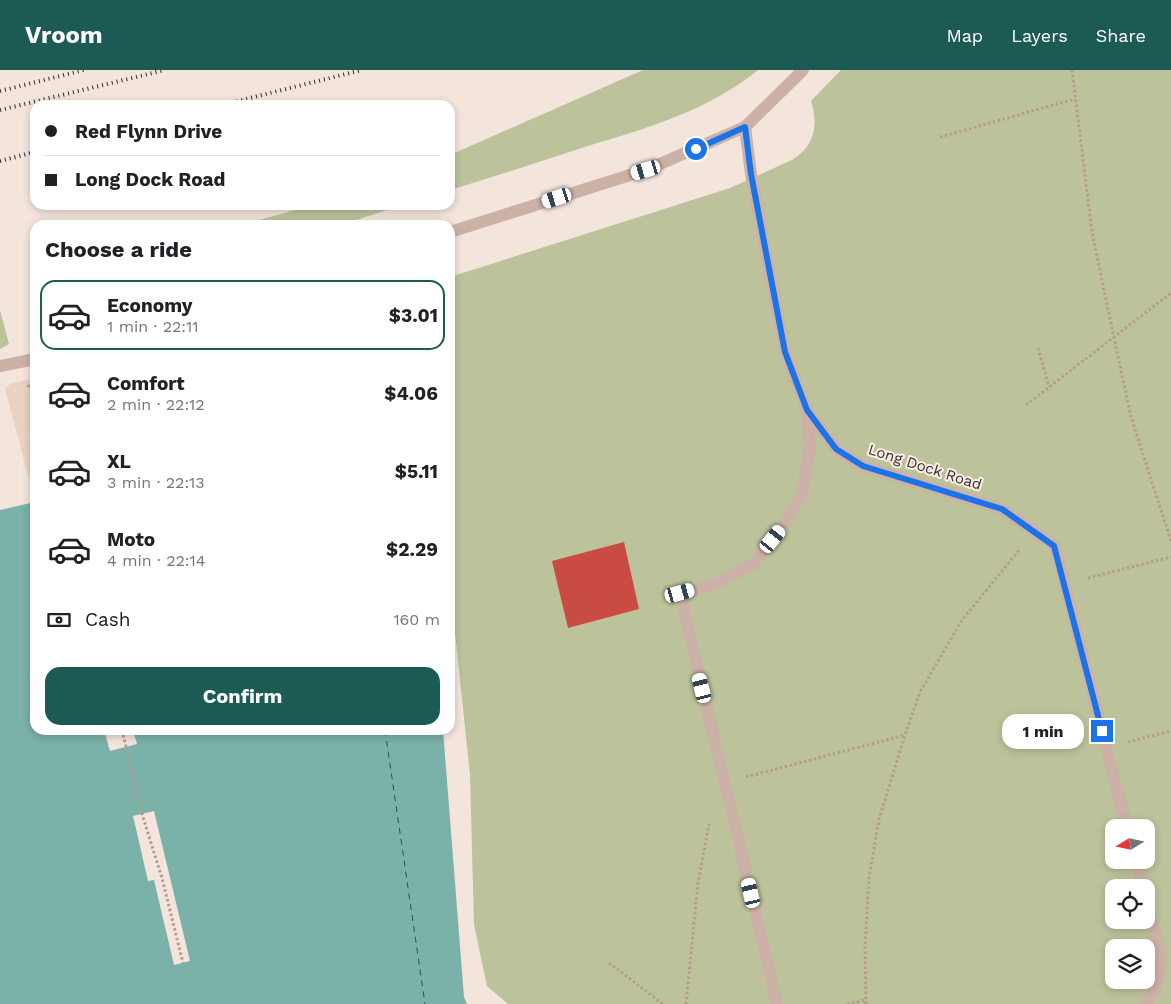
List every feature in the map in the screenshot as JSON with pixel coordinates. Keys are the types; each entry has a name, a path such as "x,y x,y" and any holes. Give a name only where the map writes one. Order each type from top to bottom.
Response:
{"street":[{"path":"455,230 646,170 745,127 800,74"},
{"name":"Long Dock Road","path":"745,127 751,174 785,352 807,410 836,449 863,466 1002,509 1054,546 1125,819"},
{"path":"0,366 30,360"},
{"path":"777,1004 680,593 716,584 752,564 783,526 802,494 810,447 807,410"},
{"path":"1146,1004 1156,986 1162,957 1154,929"}],"path":[{"path":"1072,70 1092,232 1114,338 1132,417 1171,541"},
{"path":"940,137 1075,100"},
{"path":"1026,405 1171,293"},
{"path":"1038,348 1049,387"},
{"path":"25,380 30,387"},
{"path":"847,1004 866,1002 865,947 869,878 879,819 920,692 962,620 1034,531"},
{"path":"1065,584 1171,557"},
{"path":"1106,748 1171,731"},
{"path":"123,735 142,814 162,878 183,963"},
{"path":"609,962 663,1004"}],"green space":[{"path":"643,70 758,70 719,96 655,125 455,188 455,153"},
{"path":"841,70 1171,70 1171,1004 508,1004 487,986 474,925 470,775 455,632 455,275 730,188 799,155 810,142 813,135 814,119 811,101"},
{"path":"295,210 387,210 356,220 260,220"},
{"path":"0,310 9,344 0,349"}],"shaded area":[{"path":"30,379 30,479 5,389 10,384"}],"water":[{"path":"30,503 30,735 443,735 464,997 467,1004 0,1004 0,510"}],"pier":[{"path":"105,735 134,735 137,744 110,751"},
{"path":"154,811 190,961 174,965 154,880 148,881 133,816"}],"building":[{"path":"624,542 639,609 568,628 552,561"}],"ferry route":[{"path":"386,735 425,1004"}],"railway":[{"path":"0,91 84,70"},
{"path":"41,100 165,70"},
{"path":"242,100 362,70"},
{"path":"0,110 30,103"},
{"path":"0,161 30,153"}],"route":[{"path":"696,149 745,127 751,174 785,352 807,410 836,449 863,466 1002,509 1054,546 1102,731"}]}
